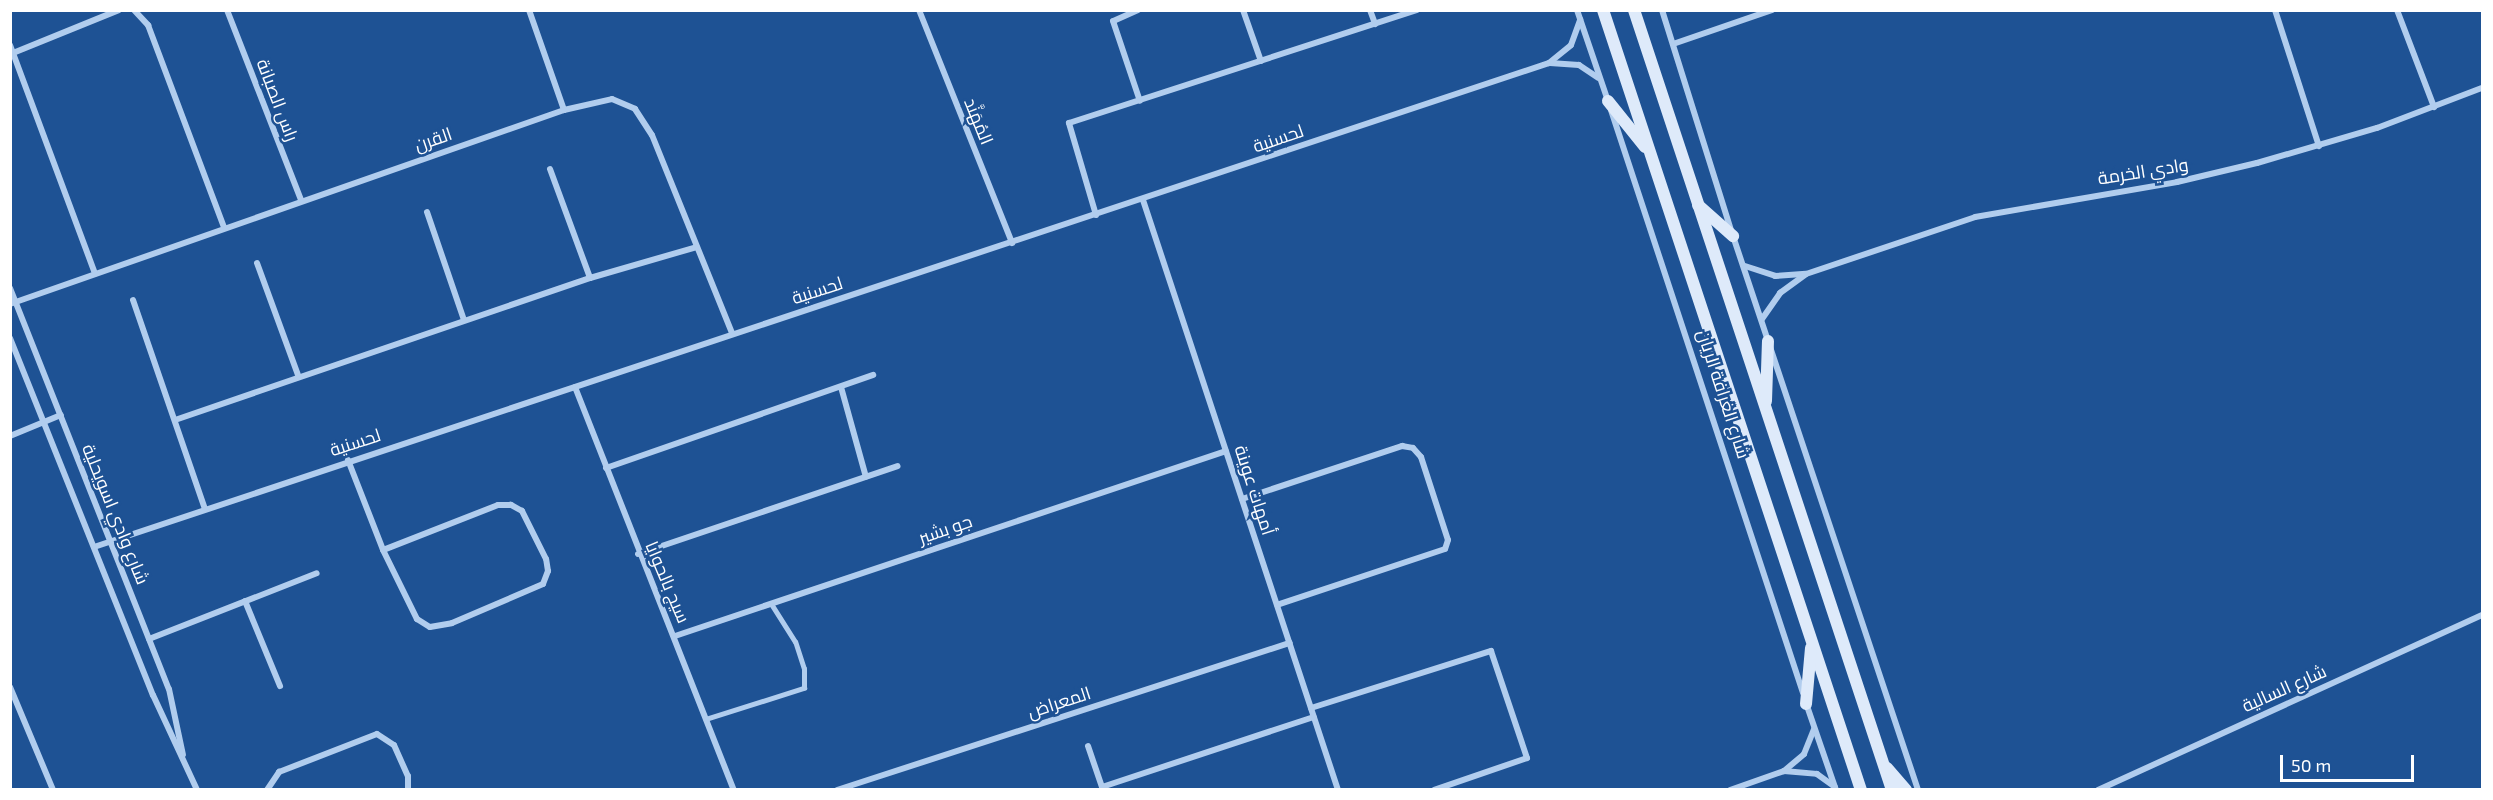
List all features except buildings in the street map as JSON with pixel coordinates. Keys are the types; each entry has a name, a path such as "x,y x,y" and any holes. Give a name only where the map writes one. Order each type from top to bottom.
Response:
{"main road":[{"name":"شارع الغرافة الريان","path":"1604,10 1861,789"},
{"name":"شارع الغرافة الريان","path":"1634,10 1696,203 1892,789"},
{"path":"1608,101 1650,152"},
{"path":"1696,203 1733,236"},
{"path":"1765,408 1768,341"},
{"path":"1806,704 1812,641"},
{"path":"1883,763 1906,789"}],"street":[{"path":"13,53 119,10"},
{"path":"134,10 148,25 224,227"},
{"name":"راس الصبانة","path":"227,10 301,200"},
{"path":"529,10 564,110"},
{"name":"المُهَنَّد","path":"919,10 1012,243"},
{"path":"1138,10 1113,21 1140,101"},
{"path":"1243,10 1261,61"},
{"path":"1370,10 1374,24"},
{"path":"1096,215 1068,124 1417,10"},
{"name":"شارع الغرافة الريان","path":"1577,10 1835,788"},
{"path":"1662,10 1733,236 1745,266 1918,789"},
{"path":"1673,45 1772,10"},
{"path":"2274,10 2319,146"},
{"path":"2397,10 2434,107"},
{"name":"لحسنية","path":"94,547 348,460 1143,200 1550,63 1571,45 1580,20"},
{"path":"10,45 95,274"},
{"name":"لحسنية","path":"1550,63 1579,65 1600,80"},
{"name":"وادي الخرمة","path":"1745,266 1775,276 1806,274 1975,217 2177,182 2319,146 2434,107 2482,88"},
{"name":"القرن","path":"13,303 301,200 564,110 612,99 635,109 652,135 732,333"},
{"path":"550,169 590,278"},
{"name":"أمهات عوينة","path":"1143,200 1338,789"},
{"path":"427,212 464,320"},
{"path":"175,420 298,375 590,278 698,247"},
{"path":"257,263 298,375"},
{"name":"وادي الخرمة","path":"1762,319 1780,293 1806,274"},
{"name":"شارع وادي اسويحلية","path":"10,288 13,303 61,415 176,710 183,755"},
{"path":"133,300 205,508"},
{"name":"شارع وادي اسويحلية","path":"10,338 153,695 197,789"},
{"path":"606,468 873,375"},
{"name":"سيج بالحوايا","path":"575,387 638,554 675,636 734,789"},
{"path":"841,387 866,477"},
{"path":"10,436 61,415"},
{"path":"1242,499 1402,446 1413,448 1421,457 1448,540 1445,549 1277,605"},
{"name":"جو بشير","path":"675,636 1226,451"},
{"path":"348,460 383,550 417,619 430,627 452,623 543,584 548,571 522,511 511,505 498,505 383,550"},
{"path":"638,554 898,466"},
{"path":"149,639 316,573"},
{"path":"245,601 280,686"},
{"name":"شارع السالية","path":"2098,789 2482,615"},
{"name":"المعراض","path":"837,789 1290,643"},
{"path":"1311,708 1491,651 1527,758 1434,789"},
{"path":"10,687 53,789"},
{"path":"1088,746 1103,788 1314,717"},
{"path":"1730,789 1784,771 1804,754 1815,728"},
{"path":"267,789 279,772 377,734 394,745 408,776 408,789"},
{"path":"1784,771 1817,774 1835,788"}],"lane":[{"path":"706,719 804,688 804,669 795,642 771,604"}]}
